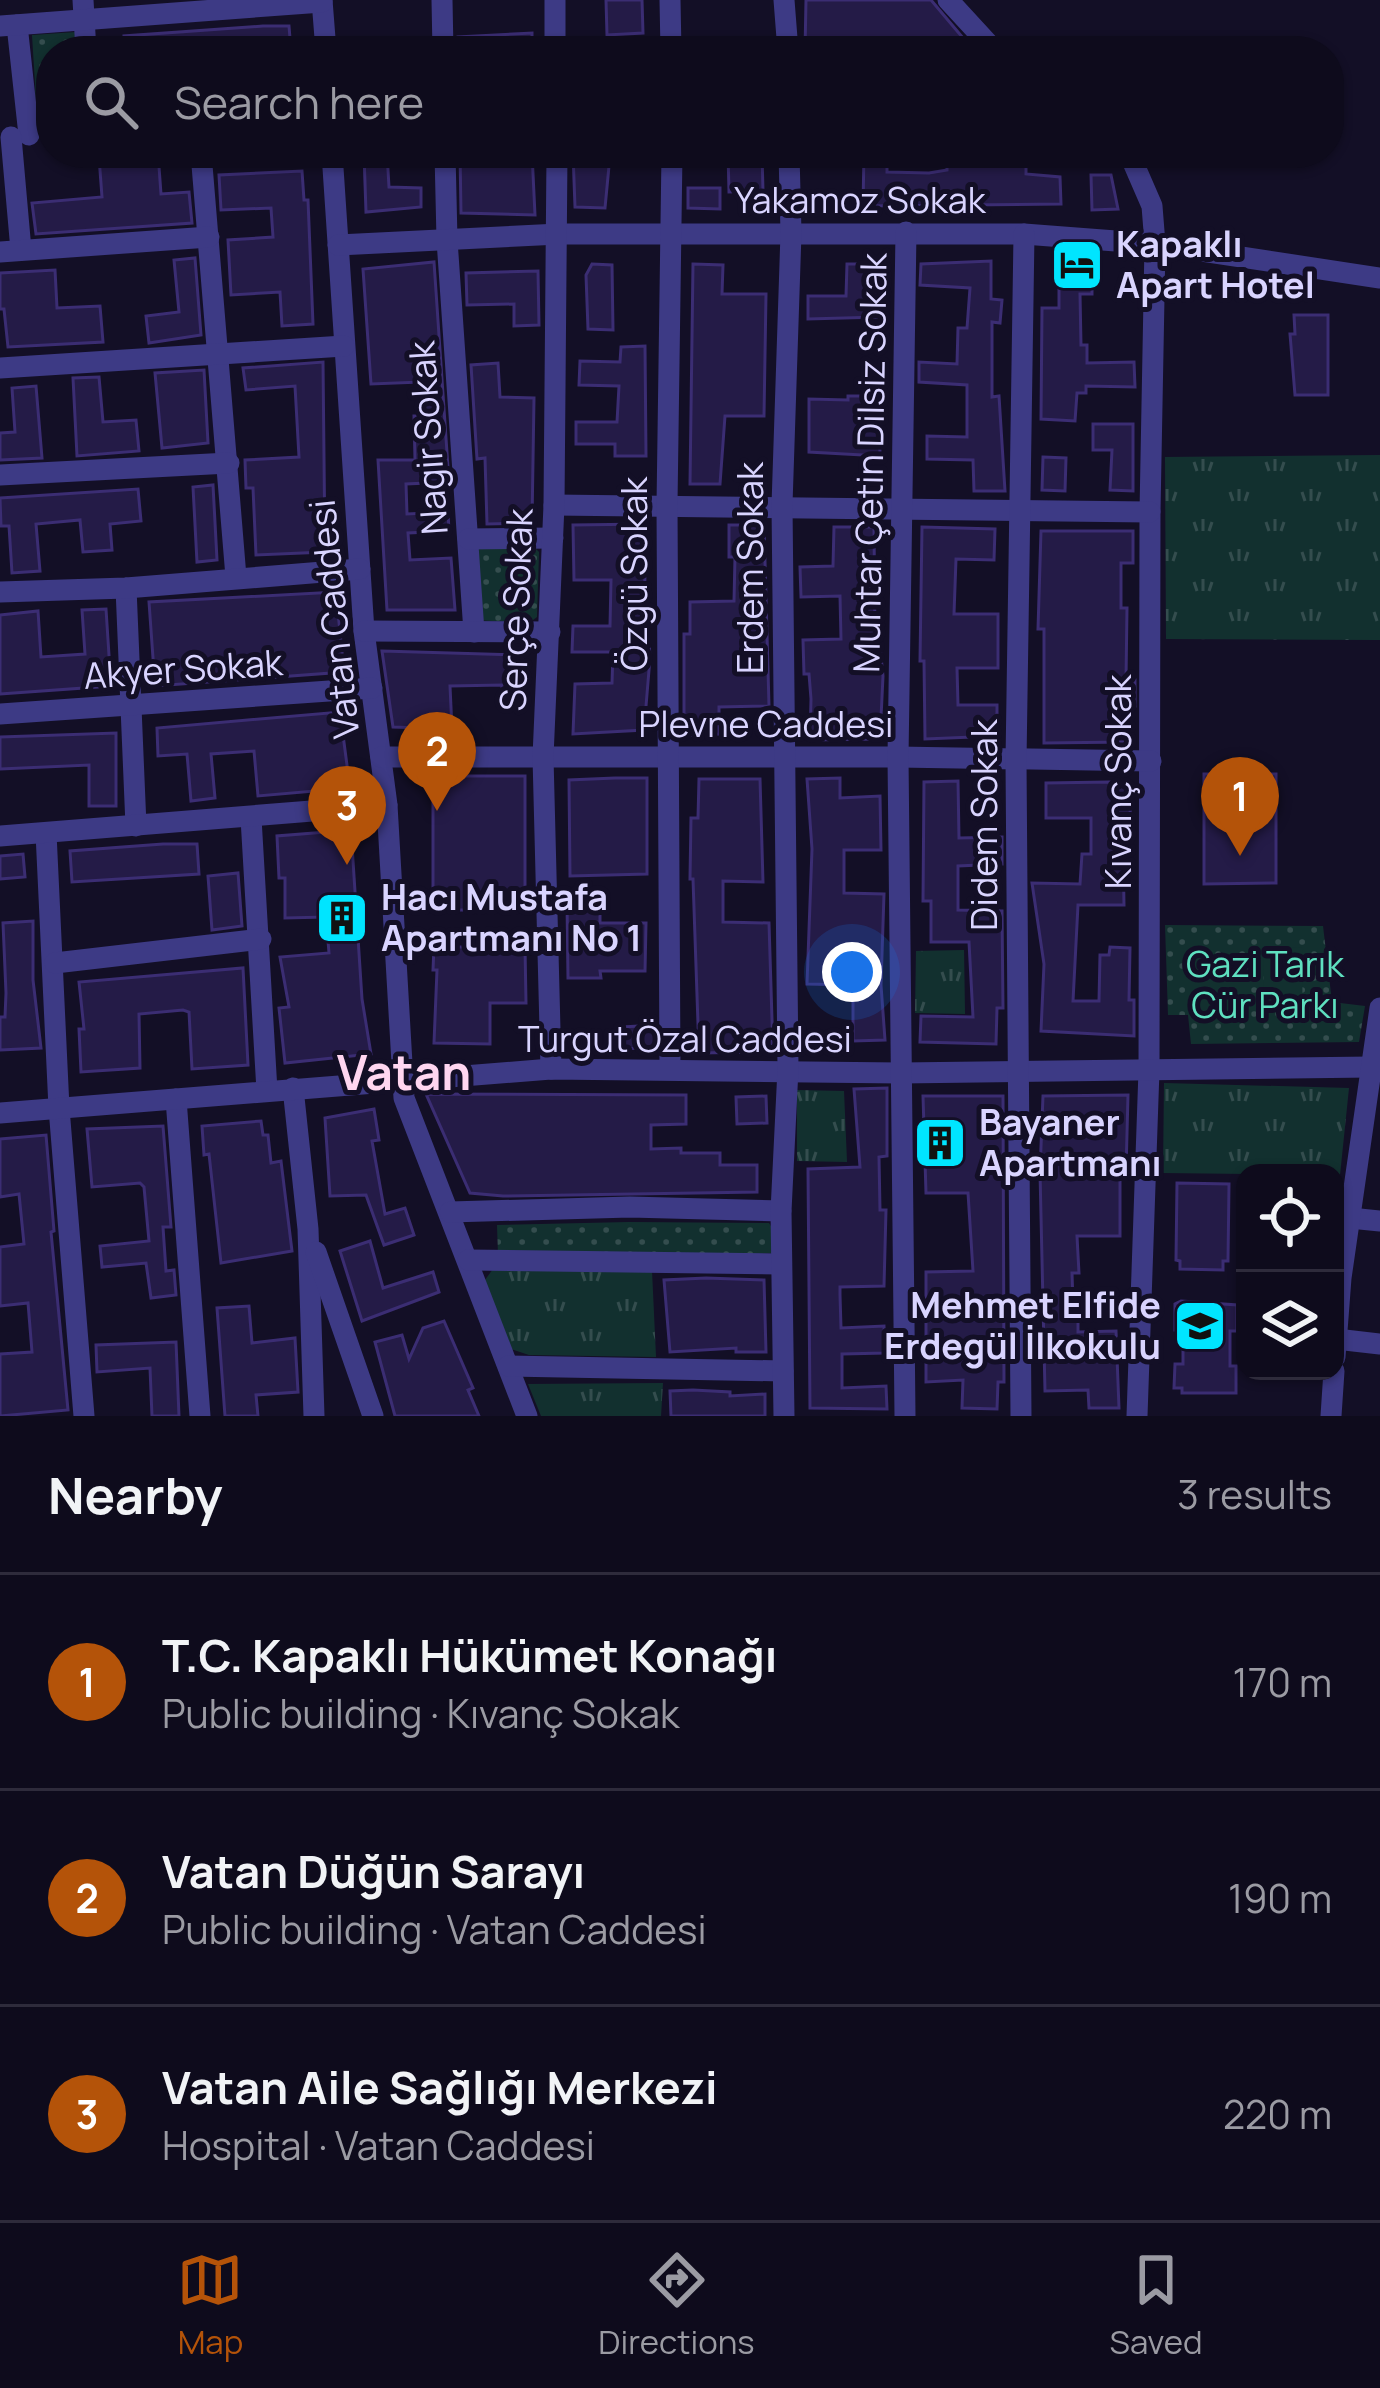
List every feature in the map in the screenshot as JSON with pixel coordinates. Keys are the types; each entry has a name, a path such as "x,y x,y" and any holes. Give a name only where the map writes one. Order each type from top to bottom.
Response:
{"street":[{"path":"442,0 443,36"},
{"path":"555,0 556,36"},
{"path":"670,0 671,36"},
{"path":"784,0 787,36"},
{"path":"948,0 980,36"},
{"path":"209,237 11,251 23,136 9,26 84,9 322,1 325,36"},
{"path":"202,168 236,578"},
{"name":"Vatan Caddesi","path":"333,168 364,632 387,806 404,1098 527,1416"},
{"name":"Nagir Sokak","path":"445,168 474,632"},
{"name":"Serçe Sokak","path":"551,1069 543,757 554,505 557,168"},
{"name":"Özgü Sokak","path":"670,1068 667,505 672,168"},
{"name":"Erdem Sokak","path":"784,1416 781,1210 788,1069 782,506 789,168"},
{"name":"Kıvanç Sokak","path":"1136,168 1152,206 1155,244 1149,1070 1137,1416"},
{"name":"Muhtar Çetin Dilsiz Sokak","path":"905,1416 898,757 906,232"},
{"name":"Yakamoz Sokak","path":"338,245 674,233 1024,234 1155,244 1380,278"},
{"name":"Didem Sokak","path":"1021,1416 1016,761 1024,234"},
{"path":"0,368 344,346"},
{"path":"0,476 229,464"},
{"path":"554,505 1150,512"},
{"path":"468,539 553,538"},
{"path":"0,592 126,588 360,569"},
{"path":"126,588 136,826"},
{"path":"364,632 550,632"},
{"name":"Akyer Sokak","path":"0,714 371,688"},
{"name":"Plevne Caddesi","path":"381,757 1151,761"},
{"path":"0,836 387,806"},
{"path":"251,818 267,1090"},
{"path":"46,832 59,1108 84,1416"},
{"path":"55,963 261,939"},
{"path":"1344,1272 1373,1101 1371,1067 1380,1008"},
{"name":"Turgut Özal Caddesi","path":"0,1113 551,1069 901,1073 1371,1067"},
{"path":"293,1088 308,1229 314,1416"},
{"path":"176,1099 200,1416"},
{"path":"450,1212 781,1210"},
{"path":"1350,1218 1380,1221"},
{"path":"308,1229 373,1416"},
{"path":"468,1259 781,1264"},
{"path":"1344,1341 1380,1344"},
{"path":"508,1366 783,1371"},
{"path":"1331,1416 1333,1380"}],"green space":[{"path":"76,32 76,36 36,36 36,99 32,35"},
{"path":"1380,455 1380,640 1166,639 1165,457"},
{"path":"474,544 532,545 539,552 537,617 529,623 475,620"},
{"name":"Gazi Tarık Cür Parkı","path":"1165,925 1323,926 1332,1002 1365,1006 1359,1042 1191,1044 1188,1015 1168,1015"},
{"path":"1264,947 1303,948 1302,1012 1263,1011"},
{"path":"964,950 965,1014 915,1013 916,951"},
{"path":"1164,1083 1349,1088 1341,1164 1236,1164 1236,1174 1163,1173"},
{"path":"797,1090 844,1091 847,1162 797,1161"},
{"path":"769,1223 777,1236 776,1253 634,1259 498,1255 497,1225"},
{"path":"493,1269 652,1271 656,1357 529,1355 511,1349 485,1280"},
{"path":"663,1383 661,1416 541,1416 528,1384"}],"building":[{"path":"606,0 642,0 643,33 607,35"},
{"path":"806,0 931,0 961,36 805,36"},
{"path":"289,26 290,36 124,36"},
{"path":"100,168 159,168 161,194 189,192 192,223 36,234 32,203 102,197"},
{"path":"364,168 388,168 389,187 421,188 421,207 366,212"},
{"path":"460,168 533,168 535,215 461,213"},
{"path":"574,168 609,168 605,208 575,207"},
{"path":"728,168 762,168 763,191 729,192"},
{"path":"864,168 929,173 947,168 1026,168 1026,174 1060,177 1061,204 863,206"},
{"path":"302,171 304,200 308,200 313,324 282,326 280,292 231,295 228,240 273,237 271,208 221,210 219,175"},
{"path":"1091,175 1111,175 1118,209 1092,210"},
{"path":"688,188 720,188 720,209 688,208"},
{"path":"195,258 201,335 149,343 146,316 179,312 174,260"},
{"path":"1092,259 1092,294 1080,294 1081,345 1087,345 1087,363 1134,362 1135,387 1086,386 1086,393 1077,393 1075,421 1041,419 1042,308 1059,308 1059,260"},
{"path":"991,261 991,299 1002,300 1000,323 992,322 992,397 999,396 1005,491 974,491 973,460 927,459 927,436 967,437 967,385 919,382 919,362 957,364 958,328 967,328 970,288 920,285 921,264"},
{"path":"434,262 449,482 406,484 407,514 448,512 449,531 408,533 410,560 451,558 455,610 387,610 378,460 415,460 414,416 422,416 421,382 371,384 363,269"},
{"path":"592,264 612,265 613,330 588,329 586,275"},
{"path":"693,264 723,265 722,294 766,294 764,416 725,416 720,484 690,484"},
{"path":"847,264 880,264 880,317 808,319 808,296 846,296"},
{"path":"55,270 57,308 100,306 103,342 8,347 4,309 0,309 0,273"},
{"path":"538,271 539,325 514,326 514,304 467,305 466,273"},
{"path":"1294,315 1328,315 1328,395 1295,395 1290,334 1295,334"},
{"path":"645,346 646,456 615,456 615,444 576,444 576,422 617,422 619,386 579,385 580,361 620,362 621,347"},
{"path":"323,362 325,552 256,555 253,488 246,488 245,460 299,457 295,386 246,390 243,368"},
{"path":"498,363 500,397 534,398 532,523 487,524 485,458 477,459 471,365"},
{"path":"204,370 208,443 162,448 155,373"},
{"path":"99,377 103,422 136,420 139,451 77,456 73,378"},
{"path":"36,386 42,458 0,460 0,433 15,432 12,388"},
{"path":"848,396 879,396 880,456 809,452 809,399 848,400"},
{"path":"1093,424 1133,424 1133,491 1110,490 1112,450 1093,450"},
{"path":"1043,457 1066,458 1065,491 1042,490"},
{"path":"213,485 217,560 197,562 193,487"},
{"path":"138,489 141,521 110,524 112,550 83,552 80,520 36,524 40,571 12,573 9,526 1,526 0,498"},
{"path":"646,524 644,624 648,624 650,658 644,730 573,734 575,684 612,683 613,652 572,652 573,626 610,626 611,580 574,580 573,525"},
{"path":"729,525 764,525 769,706 719,707 719,734 684,736 684,634 690,634 690,602 734,601 735,557 729,557"},
{"path":"834,527 874,527 875,637 879,637 883,676 880,739 810,740 811,699 803,640 841,639 840,596 801,597 800,567 833,566"},
{"path":"922,527 995,529 994,560 956,559 954,614 998,614 998,668 957,668 958,705 997,705 997,736 925,739 924,661 920,661"},
{"path":"1041,531 1133,531 1133,563 1121,563 1121,608 1127,608 1126,680 1135,680 1135,706 1126,706 1126,742 1044,743 1044,629 1038,629"},
{"path":"336,592 344,672 155,686 149,602"},
{"path":"106,609 111,686 0,694 0,615 38,611 41,657 85,654 82,610"},
{"path":"382,651 522,655 523,689 450,686 452,729 393,727"},
{"path":"340,712 350,788 258,796 254,751 211,754 215,798 191,801 187,754 158,756 157,728"},
{"path":"116,733 116,806 89,806 89,765 0,769 0,737"},
{"path":"1204,774 1276,774 1276,883 1204,884"},
{"path":"433,776 525,776 525,905 470,904 470,910 433,910"},
{"path":"647,778 647,874 570,876 569,780"},
{"path":"840,778 840,798 880,796 881,850 844,850 844,893 884,894 881,985 885,1040 853,1041 853,985 807,984 812,849 807,779"},
{"path":"699,779 760,779 763,882 723,881 723,922 769,923 773,1052 699,1053 690,879 691,818 698,818"},
{"path":"958,781 959,838 1002,837 1002,864 958,866 958,910 1002,911 1003,1008 997,1008 996,1044 920,1042 921,1016 973,1017 969,942 931,942 931,901 923,901 924,782"},
{"path":"1046,783 1131,784 1129,847 1123,847 1124,905 1078,905 1073,1001 1099,1001 1100,955 1109,955 1110,947 1130,948 1134,1036 1041,1031 1044,964 1032,883 1080,884 1082,854 1091,854 1091,818 1046,818"},
{"path":"351,830 362,999 371,1054 285,1063 279,1008 289,1007 280,957 329,953 326,917 285,918 285,878 279,878 277,836"},
{"path":"197,844 199,874 72,882 70,851"},
{"path":"23,854 25,877 0,879 0,856"},
{"path":"238,873 242,926 212,930 208,876"},
{"path":"567,902 600,902 600,923 646,923 645,971 600,971 601,978 568,978"},
{"path":"33,921 33,980 41,1048 0,1050 6,993 3,923"},
{"path":"434,947 525,947 526,1003 490,1003 490,1044 434,1043"},
{"path":"243,968 248,1065 192,1069 189,1012 183,1010 139,1014 140,1068 81,1072 79,1029 84,1029 79,982"},
{"path":"655,1025 655,1047 624,1049 623,1027"},
{"path":"887,1088 887,1156 879,1157 880,1210 886,1210 884,1286 840,1287 840,1295 841,1328 884,1326 885,1353 842,1354 842,1388 886,1386 887,1409 810,1408 808,1169 860,1167 854,1089"},
{"path":"426,1094 686,1095 686,1124 651,1125 651,1149 720,1153 720,1165 757,1165 757,1192 470,1193"},
{"path":"1128,1095 1126,1172 1120,1172 1120,1236 1077,1236 1079,1273 1072,1273 1078,1332 1116,1331 1119,1408 1089,1408 1088,1390 1045,1391 1043,1096"},
{"path":"766,1096 767,1123 737,1124 736,1097"},
{"path":"923,1096 1003,1096 1004,1382 998,1382 997,1409 962,1408 963,1380 926,1382 926,1272 973,1271 968,1193 926,1193"},
{"path":"374,1109 379,1140 372,1141 385,1214 405,1208 414,1235 384,1245 366,1195 330,1196 325,1118"},
{"path":"261,1121 271,1163 281,1161 292,1251 221,1263 202,1126"},
{"path":"163,1126 171,1227 163,1227 166,1271 174,1270 176,1295 151,1298 146,1263 102,1267 100,1246 149,1241 144,1187 140,1183 92,1187 87,1129"},
{"path":"46,1135 68,1410 0,1416 0,1354 32,1352 28,1303 0,1306 0,1247 24,1244 19,1194 0,1197 0,1139"},
{"path":"1177,1183 1229,1184 1228,1261 1223,1261 1223,1270 1180,1269 1176,1260"},
{"path":"370,1241 383,1288 433,1272 439,1292 362,1321 340,1251"},
{"path":"664,1280 764,1280 766,1352 736,1352 736,1348 670,1352"},
{"path":"1175,1304 1236,1305 1230,1366 1236,1366 1236,1393 1182,1393 1182,1388 1174,1388 1175,1364 1183,1364 1183,1330 1175,1330"},
{"path":"249,1306 252,1343 295,1338 298,1392 256,1395 258,1416 225,1416 217,1308"},
{"path":"444,1321 473,1388 468,1390 479,1416 395,1416 375,1342 402,1335 409,1359 423,1328"},
{"path":"176,1342 179,1416 152,1416 150,1368 97,1372 96,1345"},
{"path":"670,1391 730,1392 730,1396 765,1394 765,1416 671,1416"}],"place":[{"name":"Kapaklı Apart Hotel","path":"1077,265"},
{"name":"Vatan Düğün Sarayı","path":"437,811"},
{"name":"T.C. Kapaklı Hükümet Konağı","path":"1240,856"},
{"name":"Vatan Aile Sağlığı Merkezi","path":"347,865"},
{"name":"Hacı Mustafa Apartmanı No 1","path":"342,918"},
{"name":"Bayaner Apartmanı","path":"940,1143"},
{"name":"Mehmet Elfide Erdegül İlkokulu","path":"1200,1326"}],"district":[{"name":"Vatan","path":"404,1073"}]}
